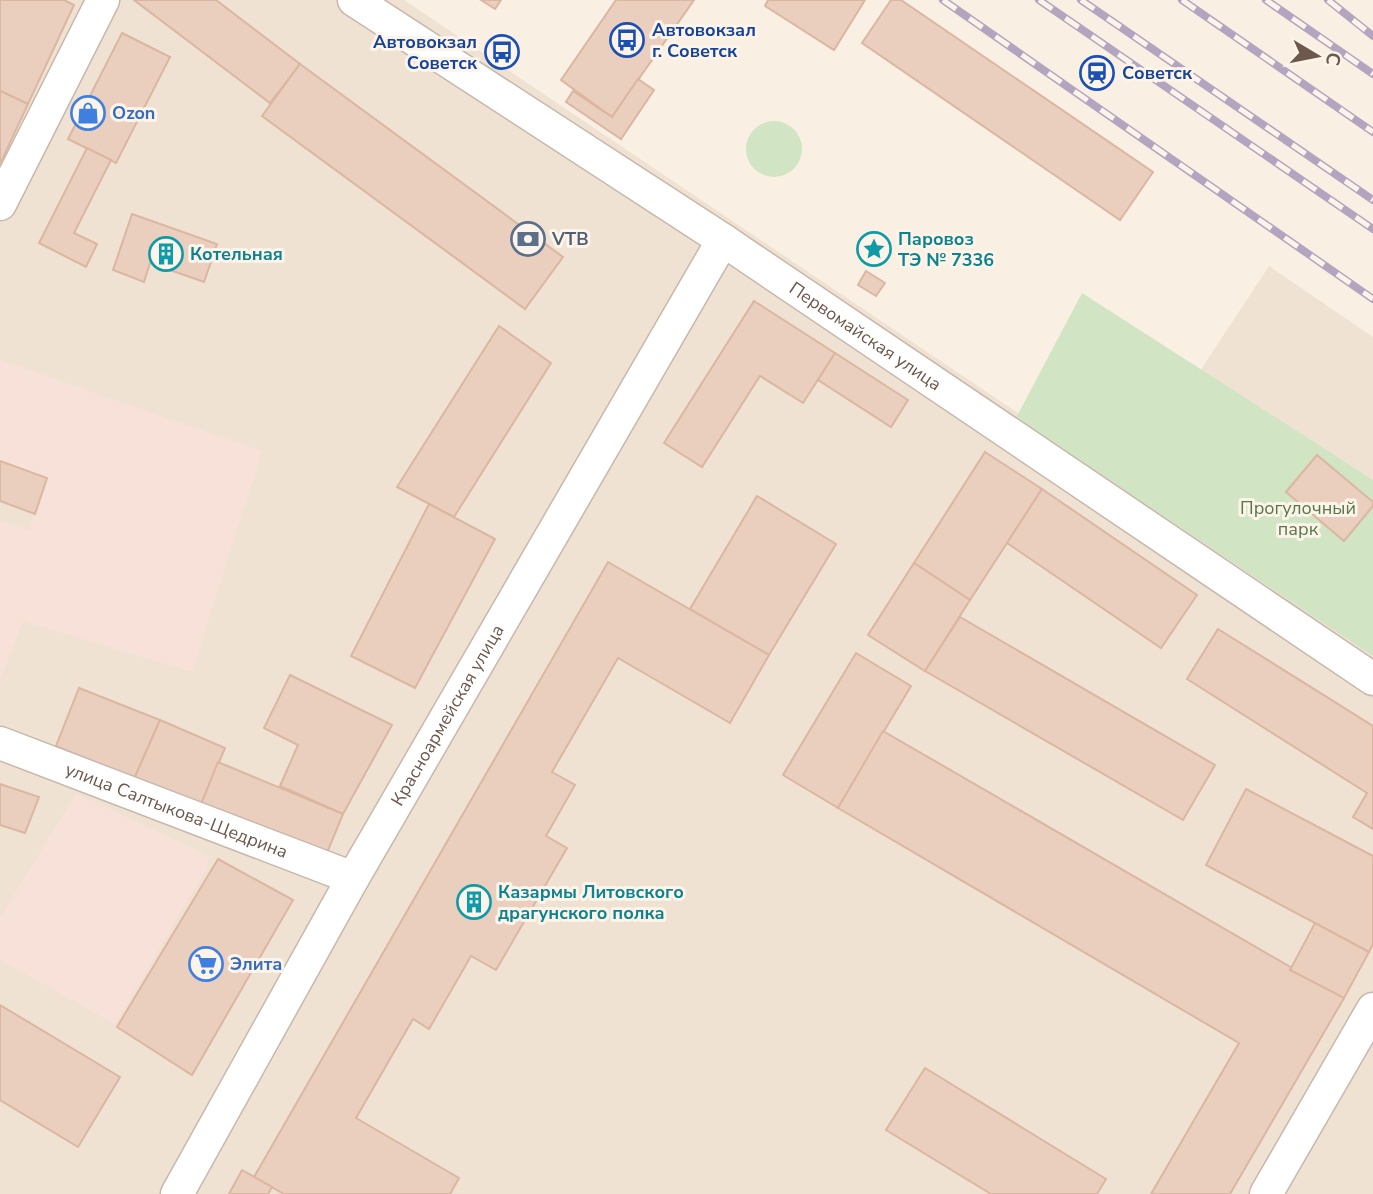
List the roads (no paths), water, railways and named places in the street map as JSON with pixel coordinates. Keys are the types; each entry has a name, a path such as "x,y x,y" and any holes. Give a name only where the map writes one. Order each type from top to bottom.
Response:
{"street":[{"path":"0,204 103,0"},
{"name":"Первомайская улица","path":"354,0 723,240 1373,679"},
{"name":"Красноармейская улица","path":"177,1194 353,878 723,240"},
{"name":"улица Салтыкова-Щедрина","path":"0,743 353,878"},
{"path":"1266,1194 1373,1009"}],"railway":[{"path":"943,0 1373,299"},
{"path":"1039,0 1373,229"},
{"path":"1081,0 1373,200"},
{"path":"1182,0 1373,132"},
{"path":"1266,0 1373,74"},
{"path":"1328,0 1373,36"}],"place":[{"name":"Автовокзал г. Советск","path":"627,40"},
{"name":"Автовокзал Советск","path":"502,52"},
{"name":"Советск","path":"1097,73"},
{"name":"Ozon","path":"88,113"},
{"name":"VTB","path":"528,239"},
{"name":"Паровоз ТЭ № 7336","path":"874,249"},
{"name":"Котельная","path":"166,254"},
{"name":"Казармы Литовского драгунского полка","path":"474,902"},
{"name":"Элита","path":"206,964"}],"park label":[{"name":"Прогулочный парк","path":"1298,518"}]}
